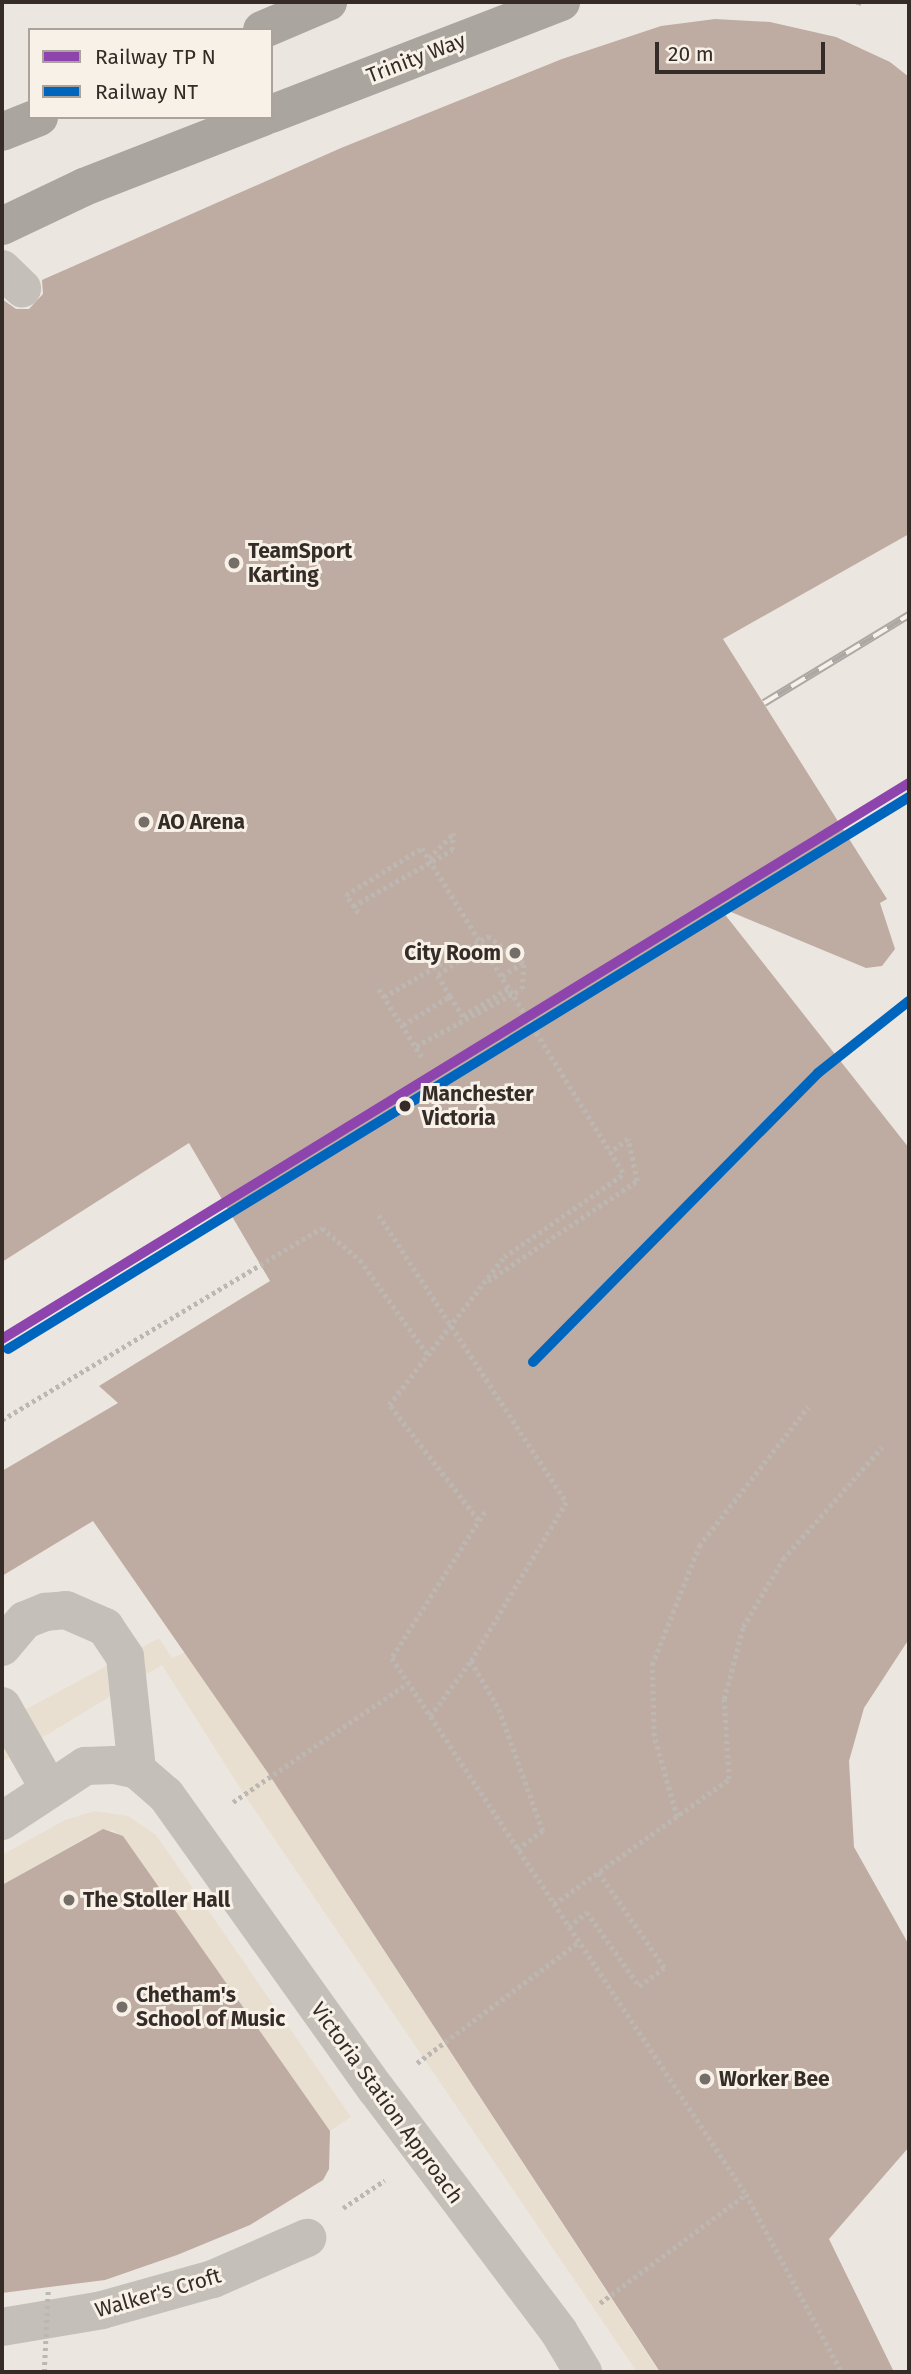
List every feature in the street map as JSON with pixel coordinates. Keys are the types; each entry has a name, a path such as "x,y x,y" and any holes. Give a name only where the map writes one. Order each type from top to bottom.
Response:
{"highway":[{"path":"267,28 328,2"},
{"name":"Trinity Way","path":"273,113 561,2"},
{"path":"2,132 34,119"},
{"path":"2,226 84,187 259,119"}],"street":[{"path":"2,1647 25,1620 45,1612 66,1610 105,1627 125,1657 137,1770 85,1766 48,1787 2,1821"},
{"path":"2,1706 48,1787"},
{"name":"Victoria Station Approach","path":"137,1770 166,1795 392,2111 559,2332 583,2372"},
{"name":"Walker's Croft","path":"2,2327 102,2310 213,2279 320,2226"}],"path":[{"path":"354,906 452,850 453,833 429,858"},
{"path":"358,913 346,895 422,848 624,1174 504,1257 389,1405 478,1520"},
{"path":"384,996 488,936 524,963"},
{"path":"482,946 438,975 450,996 463,1016 509,988"},
{"path":"502,976 524,963"},
{"path":"416,1046 522,989 524,963"},
{"path":"379,989 422,1057"},
{"path":"403,1025 450,996"},
{"path":"482,1284 637,1181 628,1139 610,1153"},
{"path":"379,1215 566,1502 471,1661 430,1716"},
{"path":"2,1420 321,1228 360,1260 428,1355"},
{"path":"677,1817 653,1736 652,1665 699,1546 808,1406"},
{"path":"554,1904 729,1779 724,1699 743,1627 783,1559 882,1447"},
{"path":"485,1512 392,1658 746,2194 842,2372"},
{"path":"471,1661 499,1709 543,1831 518,1849"},
{"path":"241,1813 233,1801 408,1683"},
{"path":"569,1927 587,1912 639,1986 664,1968 598,1872"},
{"path":"415,2065 579,1942"},
{"path":"407,2053 422,2076"},
{"path":"320,2226 383,2181"},
{"path":"610,2297 746,2194"},
{"path":"44,2372 48,2290"}],"shaded area":[{"path":"159,1638 172,1658 185,1652 270,1776 659,2372 637,2372 244,1794 162,1665 2,1762 2,1722"},
{"path":"95,1811 128,1816 156,1835 351,2117 330,2131 114,1830 94,1833 2,1885 2,1855 65,1820"}],"building":[{"path":"715,19 770,22 836,37 890,62 909,77 909,534 723,639 887,899 880,903 895,949 882,966 866,968 719,907 909,1148 909,1639 864,1708 849,1761 854,1847 909,1945 909,2147 829,2239 894,2372 660,2372 270,1776 93,1521 2,1576 2,1471 118,1403 99,1386 270,1281 189,1143 2,1262 2,299 16,309 29,309 43,294 42,280 341,148 562,59 661,26"},
{"name":"Chetham's School of Music","path":"103,1829 123,1836 330,2131 329,2169 323,2180 250,2225 177,2255 105,2280 2,2293 2,1885"}],"railway":[{"path":"764,703 909,615"}],"transit line":[{"path":"2,1339 909,783"}],"rail line":[{"name":"NT","path":"8,1349 909,797"},
{"name":"NT","path":"533,1362 818,1073 909,1001"}],"place":[{"name":"TeamSport Karting","path":"234,563"},
{"name":"AO Arena","path":"144,822"},
{"name":"City Room","path":"515,953"},
{"name":"Manchester Victoria","path":"405,1106"},
{"name":"The Stoller Hall","path":"69,1900"},
{"name":"Chetham's School of Music","path":"122,2007"},
{"name":"Worker Bee","path":"705,2079"}]}
